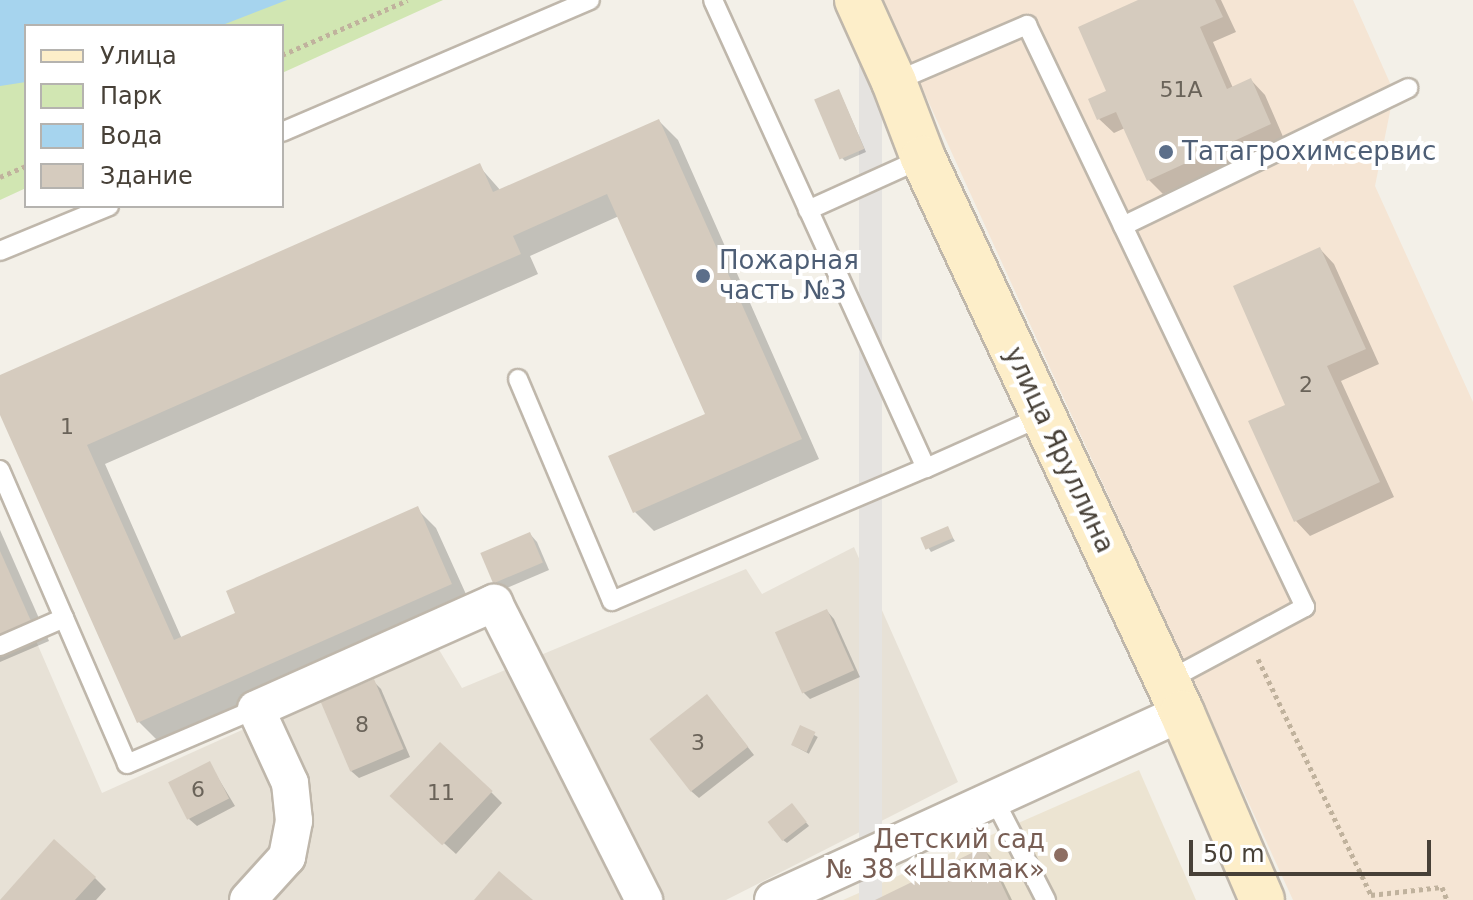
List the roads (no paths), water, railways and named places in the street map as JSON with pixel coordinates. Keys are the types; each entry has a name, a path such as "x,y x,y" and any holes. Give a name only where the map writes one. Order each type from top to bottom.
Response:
{"street":[{"name":"улица Яруллина","path":"857,0 894,82 923,158 1175,697 1262,900"},
{"path":"248,900 287,857 294,821 290,783 256,709 494,603 644,900"},
{"path":"774,900 994,799 1175,697"}],"lane":[{"path":"284,131 590,0"},
{"path":"713,0 926,468"},
{"path":"894,82 1027,25 1305,607 1248,638 1175,697"},
{"path":"1123,226 1408,88"},
{"path":"808,210 923,158"},
{"path":"0,251 104,208"},
{"path":"518,379 612,601 1043,416"},
{"path":"0,470 127,764 256,709"},
{"path":"0,646 64,618"},
{"path":"994,799 1046,900"}],"water":[{"path":"0,0 287,0 225,24 24,24 24,82 0,86"}],"place":[{"name":"Татагрохимсервис","path":"1166,152"},
{"name":"Пожарная часть №3","path":"703,276"},
{"name":"Детский сад № 38 «Шакмак»","path":"1061,855"}]}
